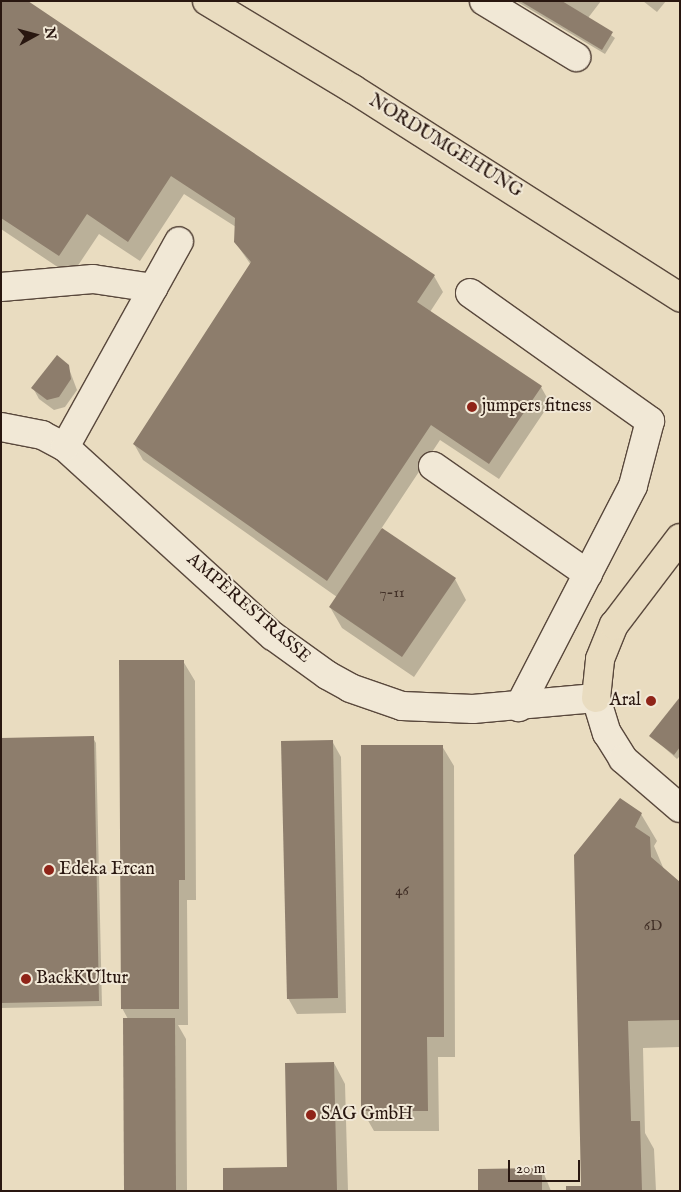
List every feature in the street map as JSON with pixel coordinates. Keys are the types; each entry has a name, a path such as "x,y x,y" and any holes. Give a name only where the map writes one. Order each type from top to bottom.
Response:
{"main road":[{"name":"NORDUMGEHUNG","path":"207,1 353,89 680,297"},
{"path":"596,698 600,659 614,625 680,538"}],"street":[{"path":"484,1 576,57"},
{"path":"65,447 179,241"},
{"path":"1,287 93,278 153,288"},
{"path":"470,293 650,421 633,486 520,707"},
{"name":"AMPÈRESTRASSE","path":"1,427 42,435 65,447 273,636 327,675 350,688 402,706 445,709 520,707 596,698"},
{"path":"433,466 588,574"},
{"path":"596,698 607,733 623,759 680,808"}],"building":[{"path":"1,1 28,1 435,275 417,302 542,386 489,464 431,425 327,581 133,444 251,262 234,242 235,218 171,176 128,242 87,214 59,256 1,218"},
{"path":"520,1 562,1 613,32 602,50"},
{"path":"57,355 69,365 71,379 59,397 47,400 31,388"},
{"path":"382,528 456,578 402,657 329,607"},
{"path":"119,660 184,660 185,880 179,880 179,1009 121,1009"},
{"path":"680,697 680,747 674,755 649,736"},
{"name":"Edeka Ercan","path":"94,736 99,1001 1,1003 1,738"},
{"path":"333,740 338,998 287,999 281,741"},
{"path":"361,745 443,745 444,1037 427,1037 428,1111 361,1111"},
{"path":"620,798 642,813 635,827 650,837 651,857 680,882 680,1020 628,1021 631,1121 640,1121 642,1191 566,1191 566,1186 581,1186 574,855"},
{"path":"123,1018 175,1018 176,1191 124,1191"},
{"name":"SAG GmbH","path":"334,1062 337,1191 223,1191 223,1168 287,1167 285,1063"},
{"path":"542,1168 542,1191 478,1191 478,1169"}],"place":[{"name":"jumpers fitness","path":"472,407"},
{"name":"Aral","path":"651,701"},
{"name":"Edeka Ercan","path":"49,870"},
{"name":"BackKUltur","path":"26,979"},
{"name":"SAG GmbH","path":"311,1115"}]}
